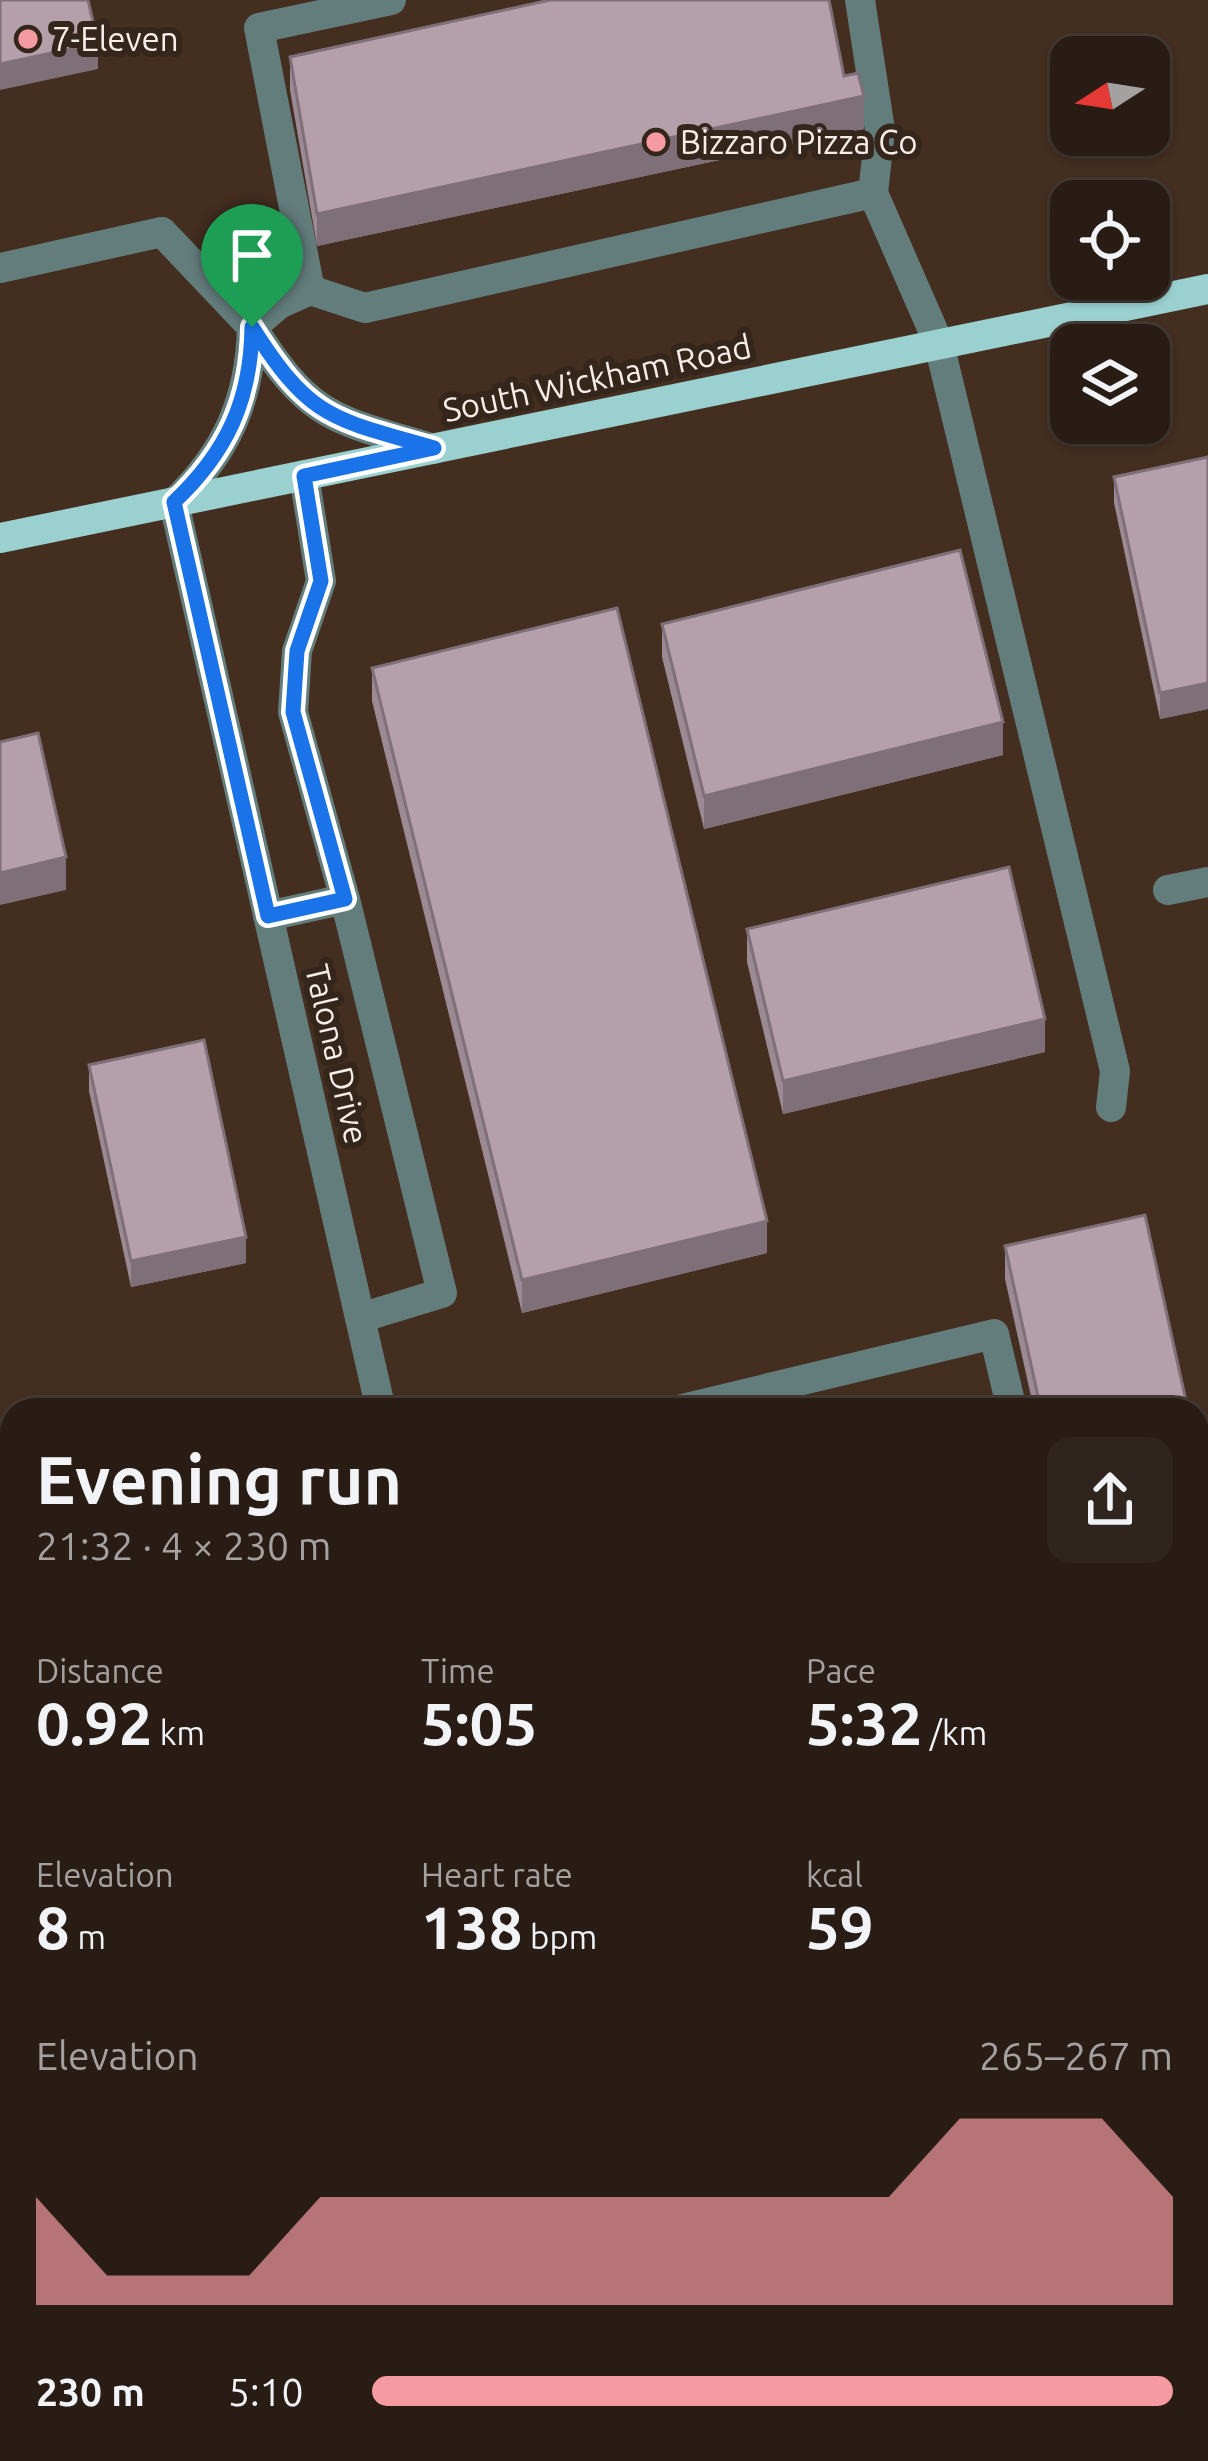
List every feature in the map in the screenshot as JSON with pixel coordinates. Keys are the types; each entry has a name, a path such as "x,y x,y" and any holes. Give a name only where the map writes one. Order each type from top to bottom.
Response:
{"main road":[{"name":"South Wickham Road","path":"0,538 1208,289"}],"street":[{"path":"310,290 259,28 391,0"},
{"path":"860,0 880,130 873,193 939,344 1114,1071 1112,1107"},
{"path":"174,502 218,454 238,418 251,374 252,327 279,304 310,290 365,308 873,193"},
{"path":"0,268 161,232 252,327 293,388 312,406 434,448"},
{"path":"304,476 321,581 297,651 293,712 345,899 442,1293 360,1318"},
{"name":"Talona Drive","path":"174,502 378,1398"},
{"path":"1168,890 1208,882"},
{"path":"268,916 345,899"},
{"path":"728,1398 994,1334 1009,1398"}],"shaded area":[{"path":"0,0 1208,0 1208,1398 0,1398"}],"building":[{"path":"0,0 88,0 98,43 0,64"},
{"path":"550,0 829,0 844,76 858,73 864,96 317,214 290,57"},
{"path":"1208,457 1208,683 1160,693 1114,477"},
{"path":"960,550 1003,722 704,796 662,624"},
{"path":"617,608 767,1221 522,1280 372,668"},
{"path":"38,733 66,857 0,873 0,742"},
{"path":"1009,867 1045,1019 783,1081 747,929"},
{"path":"204,1040 246,1237 131,1261 89,1065"},
{"path":"1145,1215 1185,1398 1038,1398 1005,1246"}],"place":[{"name":"7-Eleven","path":"28,39"},
{"name":"Bizzaro Pizza Co","path":"656,142"}],"route":[{"path":"252,327 280,372 312,406 434,448 304,476 321,581 297,651 291,686 293,712 345,899 268,916 174,502 218,454 238,418 251,374 252,327"}]}
